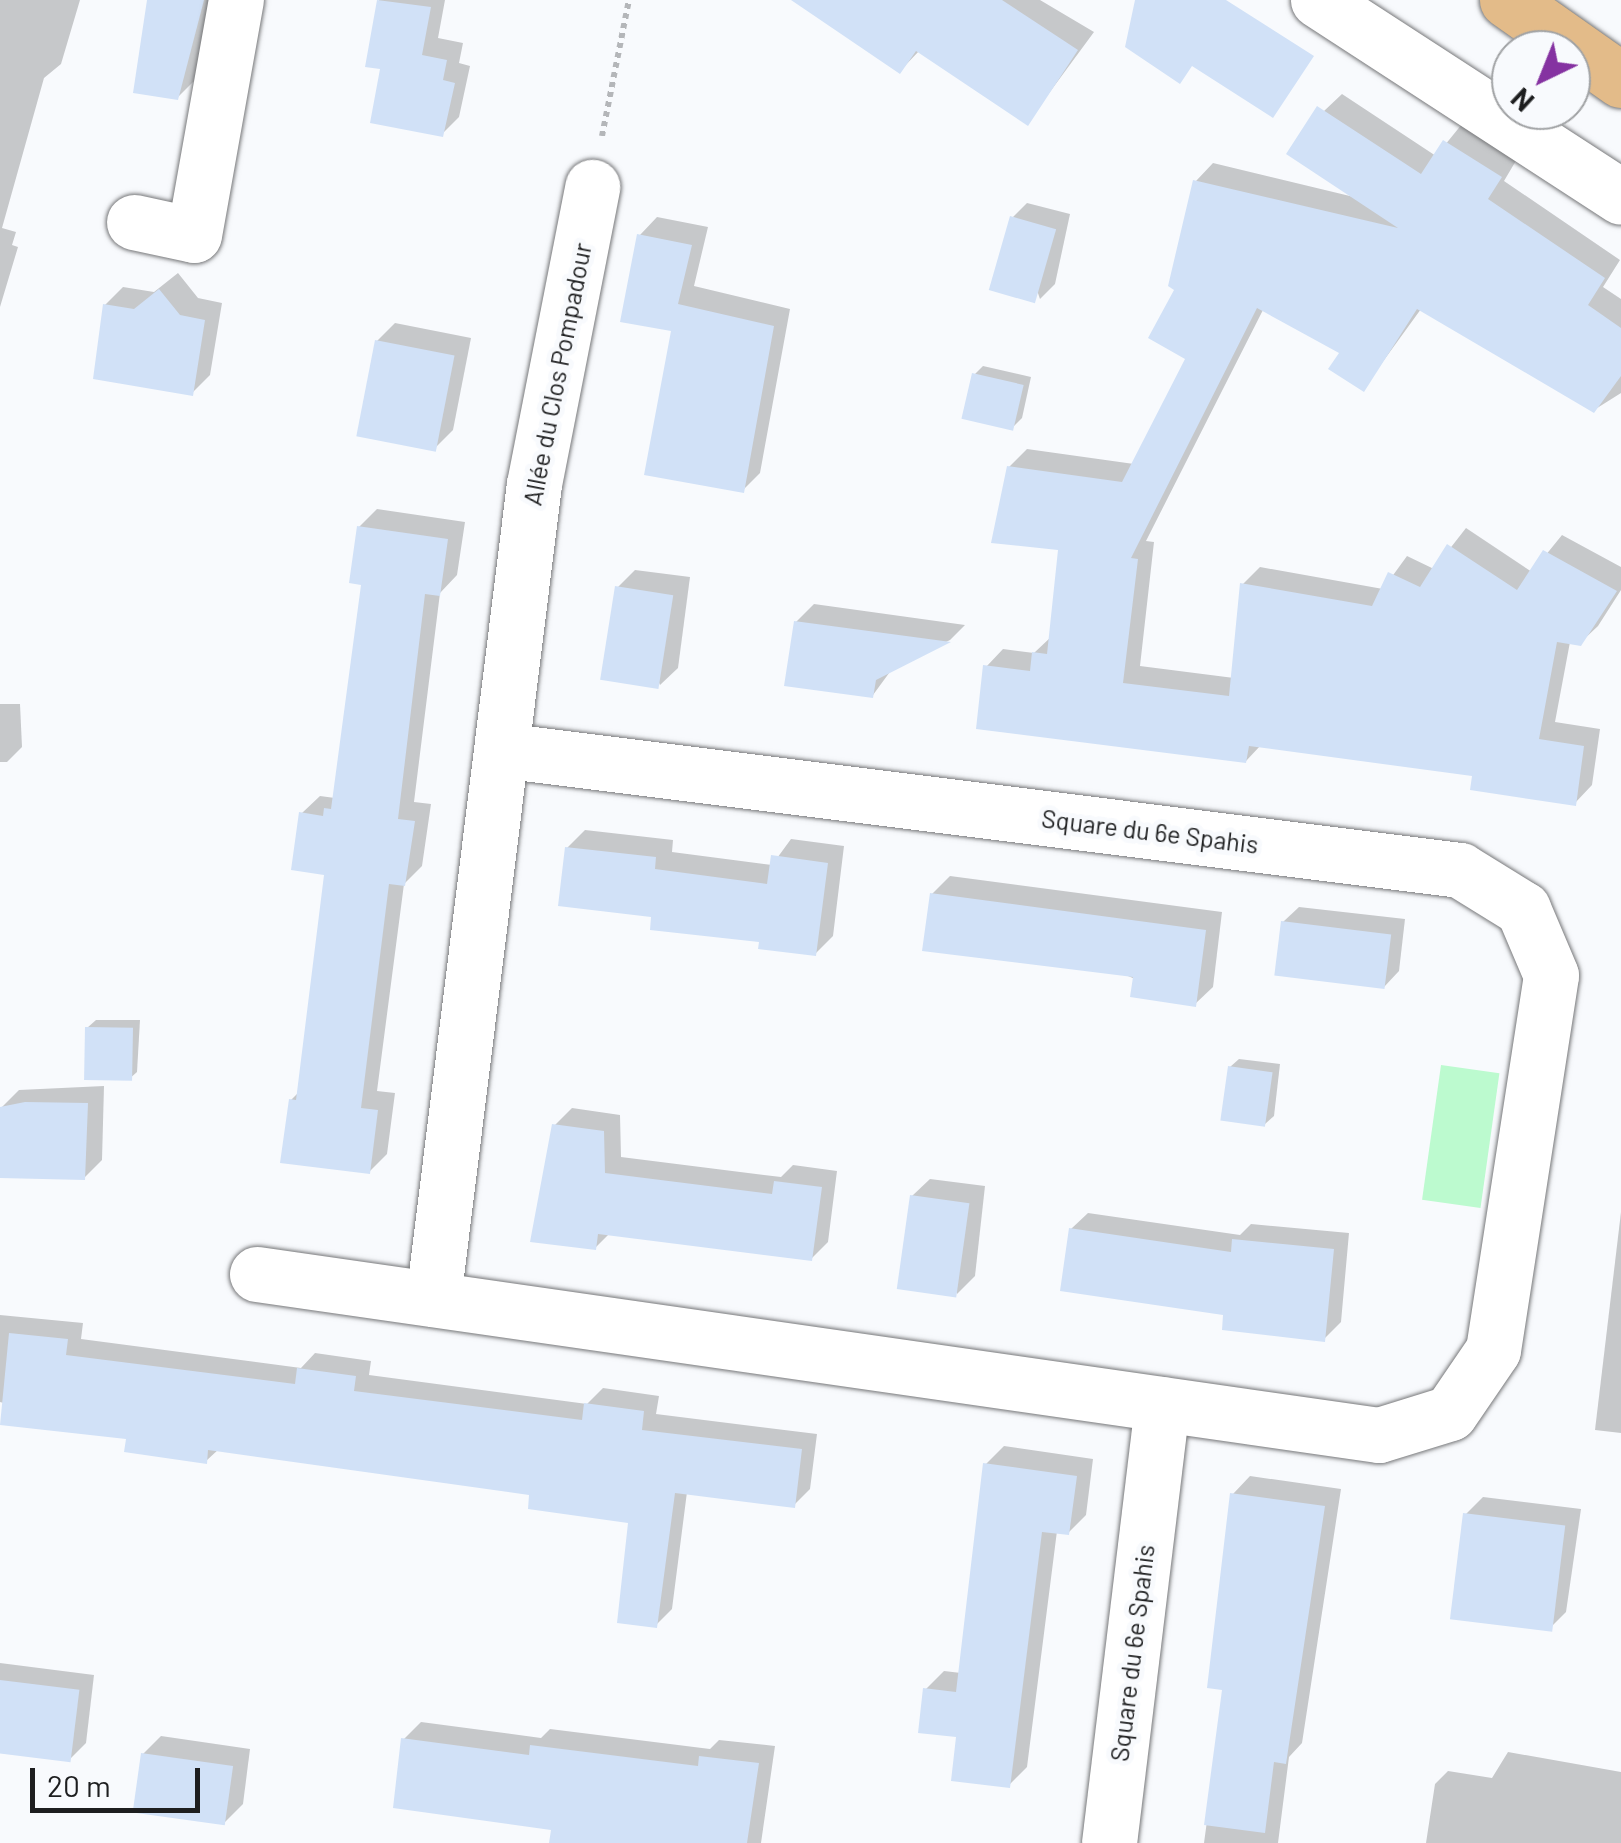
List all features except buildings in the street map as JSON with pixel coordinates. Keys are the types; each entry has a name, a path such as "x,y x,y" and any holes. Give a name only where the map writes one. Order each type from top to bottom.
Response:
{"main road":[{"path":"1507,0 1621,80"}],"street":[{"path":"134,222 194,235 236,0"},
{"path":"1318,0 1621,197"},
{"name":"Allée du Clos Pompadour","path":"501,750 534,484 592,186"},
{"path":"433,1299 501,750"},
{"name":"Square du 6e Spahis","path":"257,1274 1379,1435 1450,1412 1493,1350 1551,975 1523,910 1460,870 501,750"},
{"name":"Square du 6e Spahis","path":"1109,1843 1162,1404"}],"path":[{"path":"592,186 629,0"}],"green space":[{"path":"1441,1065 1499,1073 1480,1208 1422,1200"}]}
